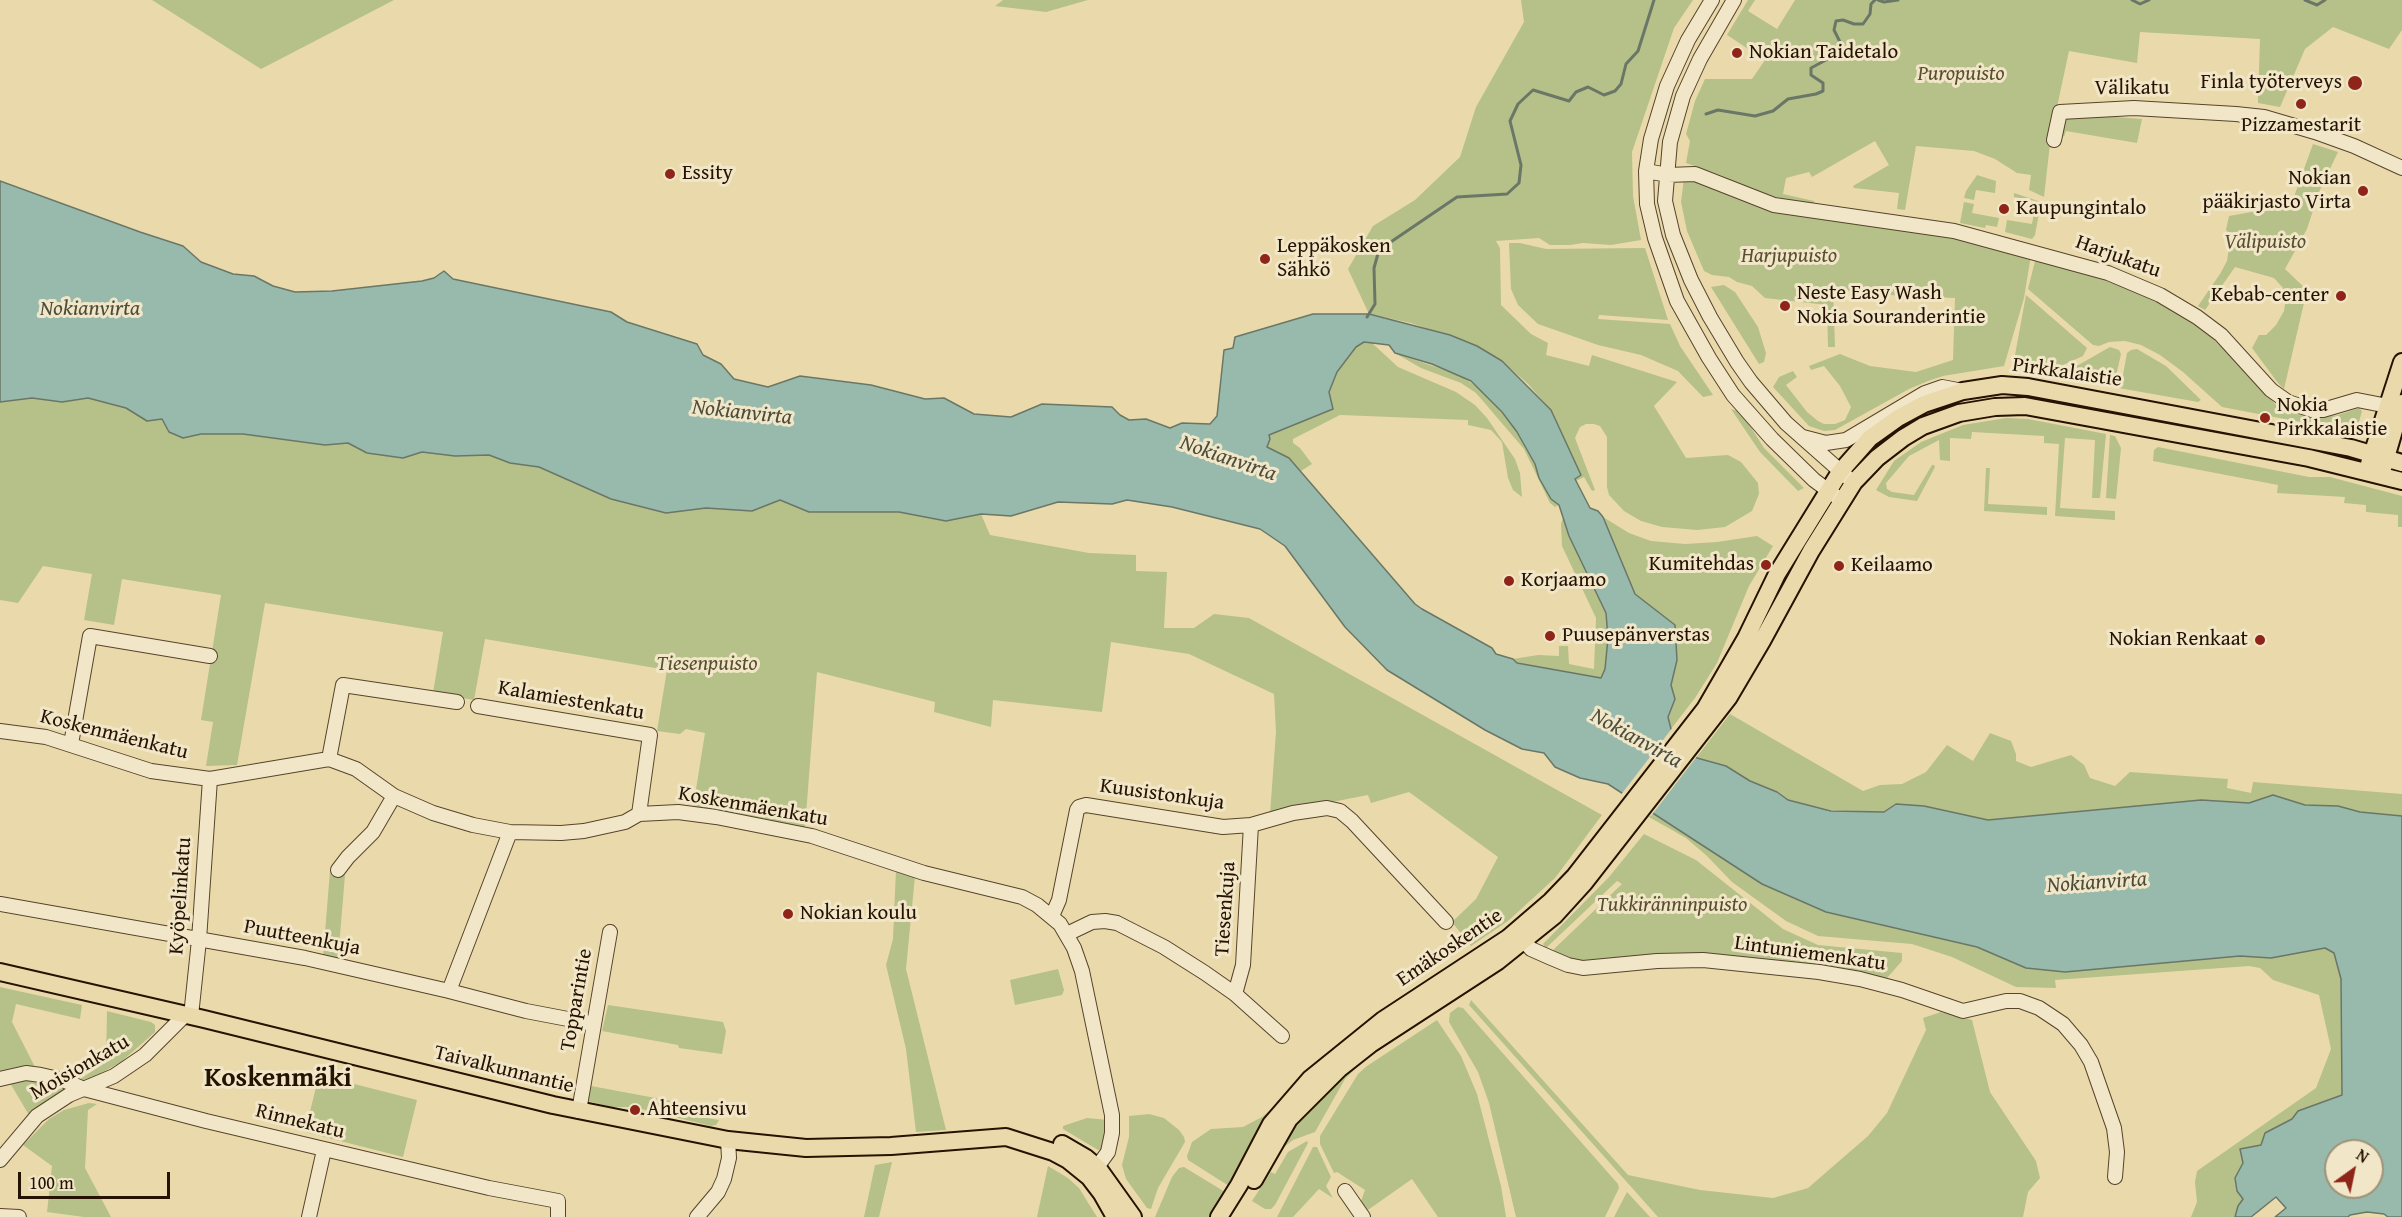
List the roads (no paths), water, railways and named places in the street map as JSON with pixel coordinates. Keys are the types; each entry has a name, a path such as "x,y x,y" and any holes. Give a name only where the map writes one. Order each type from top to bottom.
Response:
{"main road":[{"path":"2374,473 2387,458 2402,362"},
{"name":"Pirkkalaistie","path":"1710,712 1777,574 1840,471 1870,438 1898,418 1924,404 1963,391 2002,386 2043,388 2387,458"},
{"name":"Pirkkalaistie","path":"1710,712 1758,649 1841,500 1854,482 1885,451 1923,426 1950,416 1974,409 2013,406 2042,408 2150,427 2374,473 2402,481"},
{"name":"Emäkoskentie","path":"1232,1217 1280,1133 1293,1115 1317,1090 1372,1043 1473,979 1554,916 1576,891 1620,827 1710,712"},
{"name":"Emäkoskentie","path":"1219,1217 1239,1185 1271,1124 1310,1079 1383,1020 1521,928 1551,901 1620,827"},
{"name":"Taivalkunnantie","path":"0,972 188,1015 579,1111 728,1140 806,1148 900,1146 1006,1137 1053,1152 1093,1173 1133,1217"},
{"name":"Taivalkunnantie","path":"1093,1173 1115,1217"}],"street":[{"path":"1712,0 1688,40 1667,86 1651,139 1646,171 1647,204 1662,264 1677,301 1733,395 1772,439 1841,500"},
{"path":"1734,0 1700,59 1683,96 1670,142 1665,201 1673,235 1691,280 1710,317 1744,372 1798,435 1854,482"},
{"name":"Välikatu","path":"2054,140 2060,112 2134,108 2236,114 2264,117 2315,132 2354,146 2402,168"},
{"name":"Harjukatu","path":"1646,171 1668,175 1695,174 1774,205 1954,231 2108,273 2160,295 2197,317 2221,335 2271,390 2288,402 2312,410 2324,410 2357,400 2396,406"},
{"path":"1798,435 1821,442 1846,440 1925,393 1942,387 1963,391"},
{"path":"71,744 90,636 210,656"},
{"path":"329,759 343,685 457,702"},
{"name":"Kalamiestenkatu","path":"478,706 650,735 639,814"},
{"name":"Koskenmäenkatu","path":"0,731 46,737 151,771 210,779 329,759 356,769 394,796 440,815 473,825 510,832 584,831 625,822 639,814 687,813 812,837 924,873 1022,897 1052,916 1067,934 1082,971 1112,1115 1111,1143 1105,1158 1093,1173"},
{"name":"Kyöpelinkatu","path":"188,1015 199,940 210,779"},
{"path":"338,870 373,832 394,796"},
{"name":"Kuusistonkuja","path":"1052,916 1059,900 1079,807 1086,805 1210,827 1251,825 1315,809 1328,808 1340,811 1352,820 1446,922"},
{"name":"Tiesenkuja","path":"1235,994 1243,965 1251,825"},
{"path":"449,991 510,832"},
{"name":"Puutteenkuja","path":"0,904 307,959 526,1011 594,1024"},
{"path":"1067,934 1092,922 1117,923 1164,947 1235,994 1282,1036"},
{"name":"Topparintie","path":"579,1111 610,932"},
{"name":"Lintuniemenkatu","path":"1524,941 1531,948 1548,957 1583,968 1656,961 1703,960 1819,972 1860,979 1902,990 1963,1011 2006,1001 2020,1001 2039,1008 2063,1024 2081,1045 2091,1062 2114,1128 2117,1152 2115,1177"},
{"name":"Moisionkatu","path":"0,1160 37,1116 69,1095 114,1076 145,1055 188,1015"},
{"name":"Rinnekatu","path":"0,1079 27,1073 63,1080 84,1089 146,1107 489,1188 558,1201 558,1217"},
{"path":"697,1217 718,1192 724,1179 729,1158 728,1140"},
{"path":"309,1217 324,1150"},
{"path":"1345,1191 1363,1217"},
{"path":"0,1216 19,1217"}],"water":[{"name":"Nokianvirta","path":"0,181 183,246 201,262 233,274 254,276 273,286 295,292 332,291 422,281 434,278 444,271 453,279 611,312 627,322 697,344 703,355 721,364 734,379 768,387 800,376 871,385 925,399 944,398 974,414 1011,417 1042,404 1112,407 1129,420 1146,419 1170,428 1182,423 1210,424 1217,416 1224,350 1233,348 1235,337 1313,314 1369,314 1450,335 1477,346 1502,361 1551,410 1581,475 1575,479 1590,508 1598,511 1603,517 1635,594 1675,625 1677,660 1671,685 1675,699 1668,717 1671,729 1697,758 1726,766 1788,800 1831,811 1884,812 1896,804 1924,806 1988,820 2201,800 2249,803 2273,795 2305,805 2338,806 2360,812 2402,816 2402,1217 2388,1217 2384,1214 2367,1212 2348,1217 2275,1217 2286,1208 2276,1197 2251,1217 2235,1217 2243,1199 2237,1191 2235,1178 2243,1163 2240,1149 2261,1145 2265,1133 2292,1119 2298,1111 2342,1095 2341,979 2334,953 2325,948 2271,958 2240,956 2065,972 2026,968 1977,947 1826,912 1762,884 1608,784 1580,778 1555,767 1544,753 1522,749 1485,730 1387,670 1345,627 1285,546 1260,529 1172,507 1127,500 1112,504 1058,502 1011,516 981,514 946,521 899,512 809,512 780,500 752,511 706,508 666,513 611,499 539,467 510,463 489,455 455,456 422,452 403,458 367,453 348,443 325,445 243,434 201,434 183,438 169,432 162,419 147,421 126,408 88,398 62,402 32,398 0,402","holes":["1364,342 1389,345 1395,353 1432,364 1471,381 1502,412 1517,432 1551,499 1559,505 1569,536 1606,613 1608,638 1605,669 1601,678 1517,663 1513,659 1496,654 1492,648 1422,609 1415,604 1289,458 1267,447 1269,435 1333,409 1329,392 1337,372 1356,347"]}],"waterway":[{"path":"1367,317 1375,304 1374,268 1379,250 1457,197 1507,194 1519,183 1521,165 1510,121 1518,104 1533,90 1569,101 1576,92 1588,87 1604,95 1615,91 1621,84 1626,64 1638,51 1654,0"},
{"path":"1706,114 1718,110 1755,116 1773,111 1788,99 1823,91 1823,83 1811,75 1811,68 1839,53 1842,46 1834,30 1836,21 1863,24 1875,0"},
{"path":"1878,0 1884,2 1898,0"},
{"path":"2132,0 2140,4 2149,0"},
{"path":"2305,0 2317,5 2325,0"}],"place":[{"name":"Nokian Taidetalo","path":"1737,53"},
{"name":"Finla työterveys","path":"2355,83"},
{"name":"Pizzamestarit","path":"2301,104"},
{"name":"Essity","path":"670,174"},
{"name":"Nokian pääkirjasto Virta","path":"2363,191"},
{"name":"Kaupungintalo","path":"2004,209"},
{"name":"Leppäkosken Sähkö","path":"1265,259"},
{"name":"Kebab-center","path":"2341,296"},
{"name":"Neste Easy Wash Nokia Souranderintie","path":"1785,306"},
{"name":"Nokia Pirkkalaistie","path":"2265,418"},
{"name":"Kumitehdas","path":"1766,565"},
{"name":"Keilaamo","path":"1839,566"},
{"name":"Korjaamo","path":"1509,581"},
{"name":"Puusepänverstas","path":"1550,636"},
{"name":"Nokian Renkaat","path":"2260,640"},
{"name":"Nokian koulu","path":"788,914"},
{"name":"Ahteensivu","path":"635,1110"}],"district":[{"name":"Koskenmäki","path":"278,1079"}],"park label":[{"name":"Puropuisto","path":"1961,75"},
{"name":"Välipuisto","path":"2265,243"},
{"name":"Harjupuisto","path":"1789,257"},
{"name":"Tiesenpuisto","path":"707,665"},
{"name":"Tukkiränninpuisto","path":"1672,906"}]}
